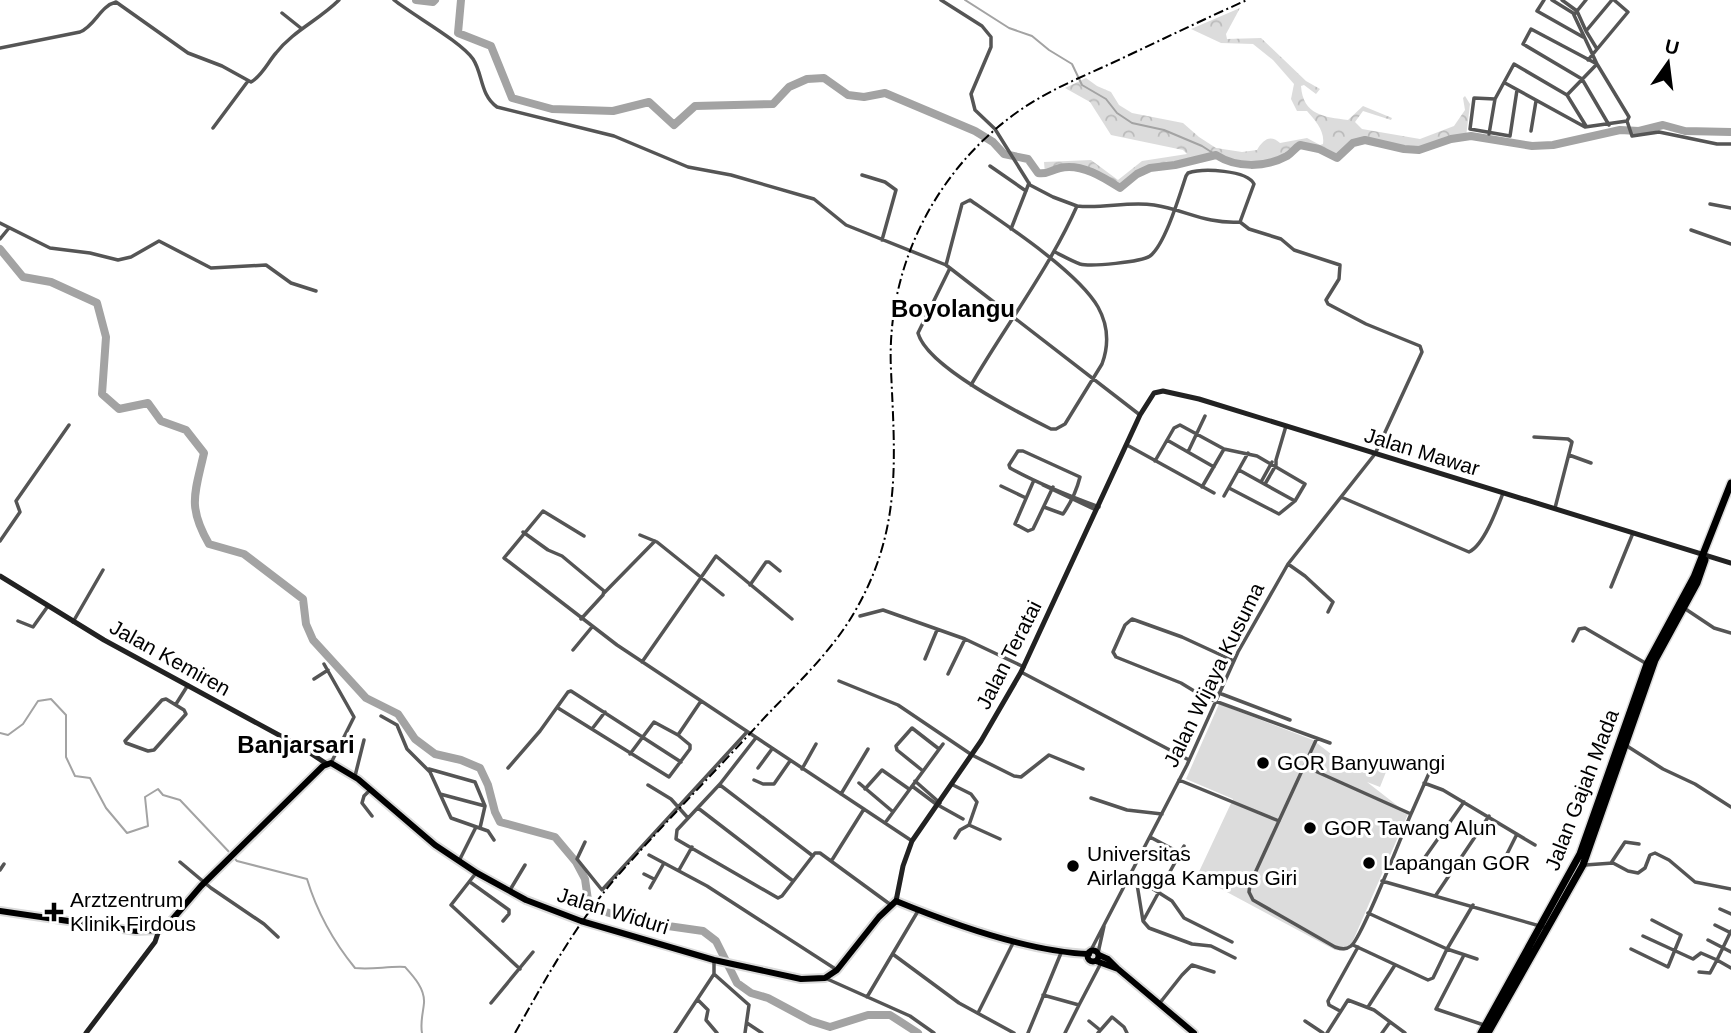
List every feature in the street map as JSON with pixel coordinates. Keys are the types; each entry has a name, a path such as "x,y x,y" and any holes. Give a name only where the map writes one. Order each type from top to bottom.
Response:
{"highway":[{"path":"1545,927 1583,865 1655,660 1703,566 1731,483"},
{"name":"Jalan Gajah Mada","path":"1485,1031 1545,927 1580,854 1647,664 1681,606 1705,555"}],"main road":[{"name":"Jalan Widuri","path":"329,764 353,775 368,792 476,874 563,916 716,961 801,979 825,978"},
{"path":"0,911 136,931 159,930 329,764"},
{"path":"825,978 837,970 894,903 1014,941 1063,953 1095,957 1118,969 1194,1033"}],"street":[{"path":"0,48 80,32 87,29 106,6 116,2 188,53 222,66 248,81 254,81 278,50 339,0"},
{"path":"394,0 472,57 484,90 491,103 497,107 614,136 688,167 731,175 814,199 846,225 948,267 1140,415"},
{"path":"942,0 982,26 991,37 991,47 970,98 975,110 995,129 1029,183 1042,192 1077,206 1113,207 1138,203 1175,210 1211,221 1240,222 1252,191 1253,180 1213,169 1188,173 1175,210 1154,252 1145,258 1087,265 1055,252"},
{"path":"1544,0 1537,11 1585,38"},
{"path":"1552,0 1575,13 1597,64 1629,117 1632,136 1659,132 1717,144 1731,144"},
{"path":"1562,0 1575,13 1597,49"},
{"path":"1575,13 1586,0"},
{"path":"1586,31 1613,0 1628,12 1588,60"},
{"path":"282,13 302,29"},
{"path":"1597,64 1531,29 1523,44 1581,79 1609,125"},
{"path":"1489,134 1495,99 1514,64 1567,95 1587,127"},
{"path":"1567,95 1597,64"},
{"path":"213,128 248,81"},
{"path":"1504,83 1587,127 1628,123"},
{"path":"1495,99 1474,98 1470,129 1510,136 1517,90"},
{"path":"1531,131 1536,101"},
{"path":"989,166 1026,191"},
{"path":"862,174 885,182 896,190 882,240"},
{"path":"1011,229 1029,183"},
{"path":"970,200 1011,229 1088,293 1104,323 1108,342 1102,364 1070,419 1056,429 971,385 933,355 918,334 948,267 958,216 965,201 970,200"},
{"path":"1710,204 1731,208"},
{"path":"971,385 1055,252 1077,206"},
{"name":"Jalan Wijaya Kusuma","path":"1104,924 1180,780 1234,661 1288,564 1375,454 1423,349 1328,304 1328,294 1339,279 1340,265 1294,250 1281,239 1249,229 1240,222"},
{"path":"0,223 50,248 118,260 131,257 159,241 211,268 266,265 291,283 316,291"},
{"path":"0,239 9,228"},
{"path":"1690,230 1731,244"},
{"name":"Jalan Mawar","path":"1140,415 1150,396 1163,391 1199,399 1731,563"},
{"name":"Jalan Teratai","path":"894,903 912,841 972,755 1022,670 1140,415"},
{"path":"1188,452 1205,416"},
{"path":"0,541 20,512 16,501 69,425"},
{"path":"1155,461 1178,425 1234,453 1248,453 1274,463 1305,484 1295,501 1281,514 1229,488"},
{"path":"1263,483 1274,463 1286,426"},
{"path":"1534,437 1571,440 1555,508"},
{"path":"1167,440 1213,467"},
{"path":"1127,445 1214,493"},
{"path":"1202,487 1224,449"},
{"path":"1044,507 1063,514 1072,498 1080,477 1018,451 1009,465 1010,468 1072,498 1098,509"},
{"path":"1224,496 1248,453"},
{"path":"1569,455 1591,463"},
{"path":"1239,470 1295,501"},
{"path":"1034,480 1015,521 1017,527 1031,531 1053,489"},
{"path":"1001,486 1026,498"},
{"path":"1341,497 1469,552 1481,541 1503,493"},
{"path":"584,536 545,511 540,512 504,558 581,619 642,662 912,841"},
{"path":"523,532 548,550 562,556 602,588 603,595"},
{"path":"1611,587 1633,533"},
{"path":"640,535 655,541 723,595"},
{"path":"581,619 655,541"},
{"path":"642,662 716,556 792,619"},
{"path":"750,585 766,562 780,571"},
{"path":"1288,564 1333,602 1328,612"},
{"path":"73,622 103,570"},
{"name":"Jalan Kemiren","path":"0,576 73,622 329,764"},
{"path":"18,621 29,627 35,626 48,606"},
{"path":"1681,606 1714,628 1731,633"},
{"path":"860,616 883,610 965,639 1189,760"},
{"path":"1234,661 1132,618 1125,625 1114,650 1116,657 1181,683 1197,694 1330,743"},
{"path":"573,650 592,627"},
{"path":"1573,641 1579,629 1585,628 1647,664"},
{"path":"926,659 937,629"},
{"path":"948,674 965,639"},
{"path":"324,664 354,717 329,764"},
{"path":"314,679 328,670"},
{"path":"839,681 898,705 972,755 1018,777 1032,770 1049,755 1083,769"},
{"path":"176,704 188,685"},
{"path":"508,768 558,708 568,691 681,762"},
{"path":"1219,693 1290,720"},
{"path":"162,700 176,704 186,714 153,750 145,750 125,742 162,700"},
{"path":"678,735 701,701"},
{"path":"558,708 629,754 667,777 691,747 678,735 654,722 629,754"},
{"path":"592,729 605,712"},
{"path":"381,716 397,726 407,749 427,768 451,818 490,832 494,840"},
{"path":"923,771 895,747 912,728 940,749"},
{"path":"585,842 577,859 602,890 747,732"},
{"path":"755,738 720,784 688,818 675,835 677,839 778,898 815,853 820,853 894,903"},
{"path":"1317,738 1250,884 1250,896 1335,947 1355,946 1430,980 1473,905"},
{"path":"353,775 364,740"},
{"path":"802,769 816,744"},
{"path":"885,822 943,744"},
{"path":"1625,745 1731,807"},
{"path":"758,768 772,749"},
{"path":"841,794 868,749"},
{"path":"754,780 763,784 774,784 790,761"},
{"path":"1304,766 1411,814"},
{"path":"427,768 474,782 485,806 478,828 459,860"},
{"path":"865,789 882,770 912,785 963,819"},
{"path":"1340,1012 1329,1005 1328,1001 1355,946 1430,771"},
{"path":"1180,780 1279,821"},
{"path":"859,783 892,811"},
{"path":"1424,783 1440,788 1535,845"},
{"path":"720,784 813,856"},
{"path":"951,784 971,794 977,805 969,825 960,830 955,838"},
{"path":"648,785 664,793 688,818"},
{"path":"368,792 363,806 372,816"},
{"path":"440,794 485,806"},
{"path":"1090,797 1127,810 1162,814"},
{"path":"1418,867 1464,802"},
{"path":"698,808 793,881"},
{"path":"831,861 864,808"},
{"path":"1436,895 1489,816"},
{"path":"969,825 1000,839"},
{"path":"1506,856 1517,834"},
{"path":"1150,837 1180,853"},
{"path":"1611,863 1625,842 1640,844"},
{"path":"1143,921 1184,846"},
{"path":"679,870 692,847"},
{"path":"1583,865 1611,863 1639,873 1645,868 1650,855 1655,853 1669,860 1695,882 1731,889"},
{"path":"649,855 730,900 837,970"},
{"path":"180,862 205,883 276,932 278,937"},
{"path":"650,888 664,863"},
{"path":"0,870 4,864"},
{"path":"509,891 525,865"},
{"path":"476,874 451,905 520,969"},
{"path":"644,874 654,879"},
{"path":"1130,874 1172,901 1184,918 1232,942"},
{"path":"1136,878 1139,911 1149,928 1192,944 1211,946 1235,958"},
{"path":"470,881 509,910 503,920"},
{"path":"1382,881 1545,927"},
{"path":"867,997 919,909"},
{"path":"1720,909 1731,914"},
{"path":"1368,913 1447,949 1477,959"},
{"path":"1631,949 1668,967 1680,933 1652,920"},
{"path":"1095,957 1104,924"},
{"path":"1065,1033 1079,1005 1104,924"},
{"path":"1699,972 1710,973 1731,933 1715,925"},
{"path":"86,1033 155,942 159,930"},
{"path":"1643,936 1693,961 1701,953 1731,968"},
{"path":"1708,940 1731,952"},
{"path":"978,1013 1014,941"},
{"path":"491,1003 533,952"},
{"path":"1028,1033 1063,953"},
{"path":"1465,954 1436,1009 1485,1031"},
{"path":"894,955 939,989 1014,1033"},
{"path":"675,1033 714,974 716,961"},
{"path":"1159,1004 1192,965 1214,972"},
{"path":"1368,1007 1395,965"},
{"path":"714,974 750,1005 745,1033"},
{"path":"825,978 910,1016 934,1033"},
{"path":"1043,995 1079,1005"},
{"path":"698,1000 708,1010 706,1020 717,1033"},
{"path":"1305,1021 1325,1033 1348,1000 1368,1007 1405,1033"},
{"path":"1089,1021 1099,1032 1112,1017 1127,1033"},
{"path":"1382,1033 1390,1022"},
{"path":"747,1023 762,1033"}],"green space":[{"path":"1240,8 1226,34 1227,39 1261,38 1306,81 1320,89 1316,94 1304,85 1301,86 1306,103 1316,113 1348,120 1363,106 1392,118 1391,120 1363,111 1355,122 1362,129 1420,139 1454,126 1465,110 1465,96 1470,104 1466,137 1419,150 1365,140 1353,143 1337,158 1319,149 1301,145 1290,154 1272,162 1229,163 1215,155 1150,168 1137,174 1120,188 1093,173 1076,168 1045,174 1044,162 1091,160 1118,180 1142,161 1187,154 1183,150 1111,135 1090,102 1065,88 1086,78 1111,92 1119,105 1132,113 1183,123 1216,148 1242,152 1257,150 1264,141 1270,139 1280,143 1307,138 1323,144 1321,130 1316,122 1307,111 1297,111 1291,99 1294,84 1273,60 1253,44 1221,43 1191,29"},
{"name":"GOR Tawang Alun","path":"1219,704 1313,740 1340,761 1345,757 1351,758 1347,766 1351,769 1355,759 1386,772 1380,787 1367,782 1408,814 1352,943 1345,951 1335,950 1197,876 1233,799 1186,779"}],"waterway":[{"path":"416,0 435,0"},
{"path":"461,0 458,33 491,46 512,98 552,109 613,111 649,102 674,125 695,106 773,104 789,87 807,79 824,78 848,95 864,97 885,93 975,131 993,142 1004,154 1028,159 1038,173 1076,167 1120,188 1137,174 1150,168 1216,155 1241,164 1269,163 1287,156 1300,145 1319,149 1337,158 1353,143 1365,140 1419,150 1451,139 1471,136 1532,146 1553,145 1620,130 1639,131 1663,125 1685,131 1731,132"},
{"path":"965,0 1009,28 1032,36 1072,64 1082,85 1106,99 1117,113 1132,123 1164,130 1216,155"},
{"path":"0,249 23,277 51,282 97,303 106,337 102,394 119,409 148,403 161,421 186,430 204,453 196,489 195,509 209,544 244,554 303,599 306,624 313,640 366,698 398,714 415,739 435,754 480,768 500,822 555,837 576,862 585,879 588,900 599,910 640,922 703,931 716,941 737,983 751,993 768,998 811,1021 830,1027 868,1015 890,1015 918,1033"},
{"path":"0,733 8,735 23,724 38,701 51,699 66,715 66,757 75,776 90,778 106,808 127,833 148,826 145,797 158,789 163,795 180,800 231,854"},
{"path":"234,858 307,879 326,926 355,968 405,967 423,993 422,1033"}],"railway":[{"path":"515,1033 561,954 599,898 651,838 824,654 845,627 870,583 881,553 892,495 894,435 891,370 897,296 907,260 921,226 939,194 961,164 987,137 1027,105 1247,0"}],"place":[{"name":"GOR Banyuwangi","path":"1263,763"},
{"name":"GOR Tawang Alun","path":"1310,828"},
{"name":"Lapangan GOR","path":"1369,863"},
{"name":"Universitas Airlangga Kampus Giri","path":"1073,866"},
{"name":"Arztzentrum Klinik Firdous","path":"54,912"}],"district":[{"name":"Boyolangu","path":"953,309"},
{"name":"Banjarsari","path":"296,745"}]}
